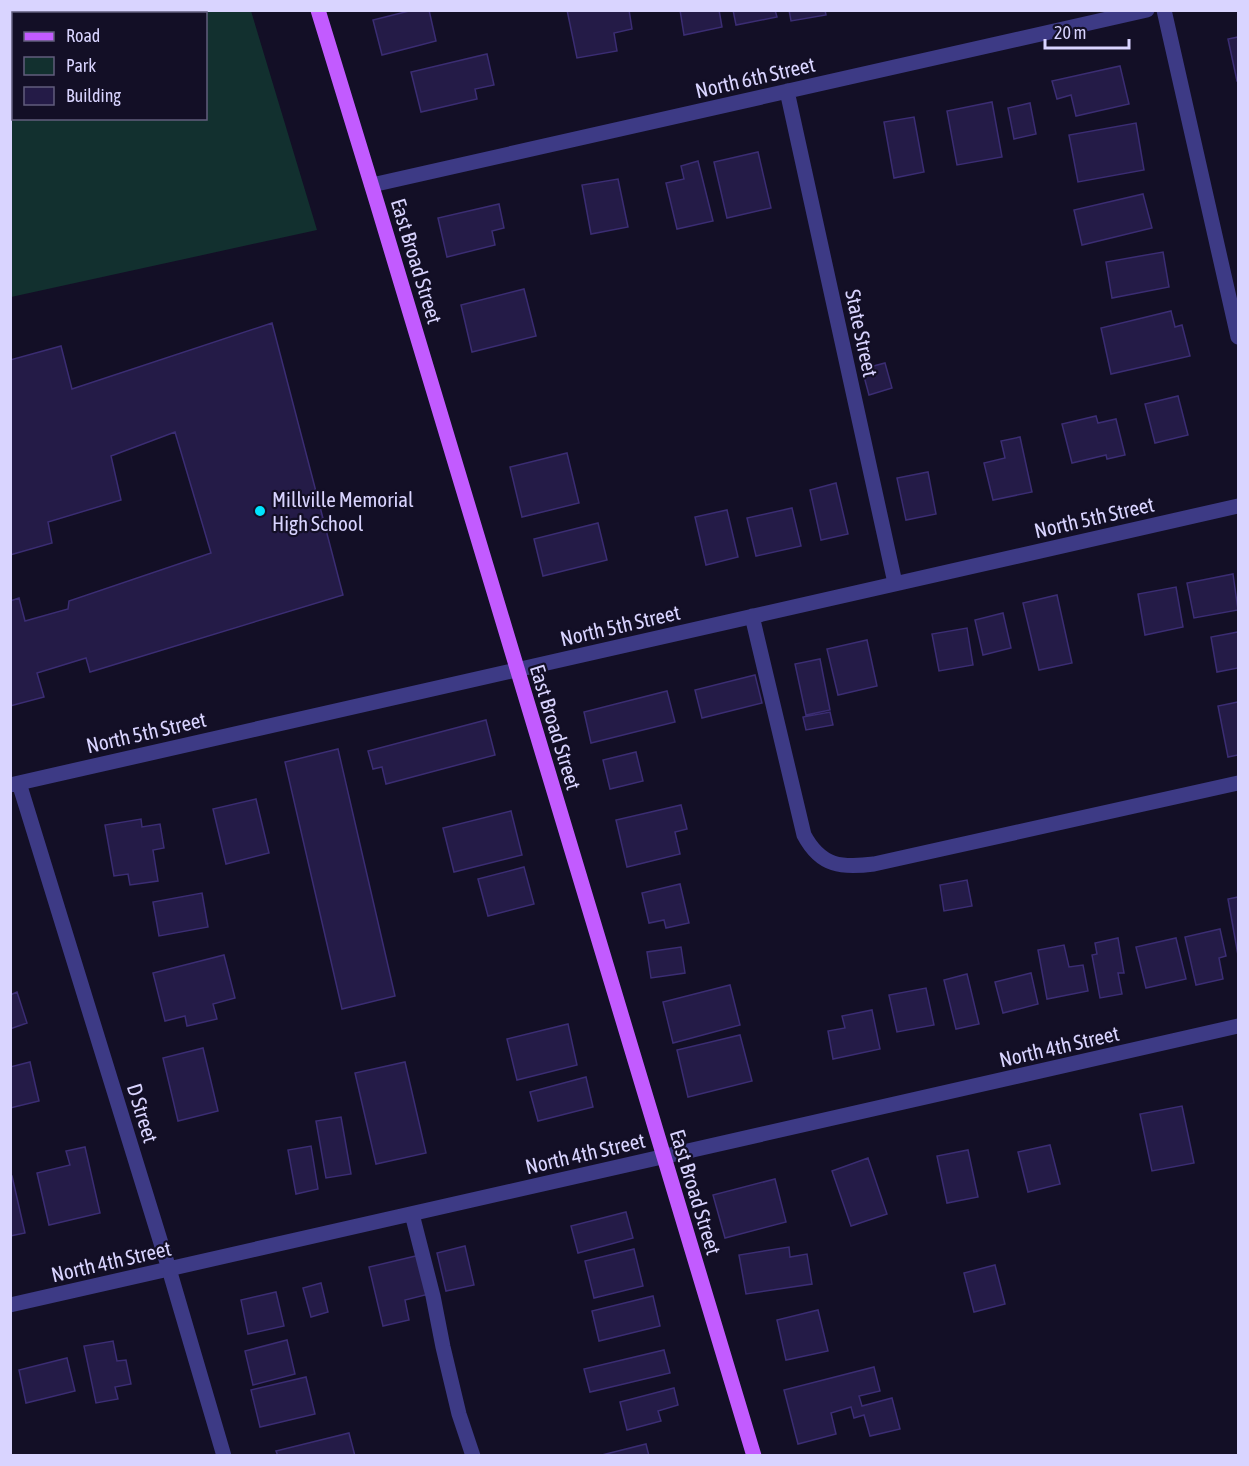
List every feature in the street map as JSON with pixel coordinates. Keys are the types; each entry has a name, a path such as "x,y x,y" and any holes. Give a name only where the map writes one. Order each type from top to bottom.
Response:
{"main road":[{"name":"East Broad Street","path":"318,10 754,1455"}],"street":[{"name":"North 6th Street","path":"372,185 1147,10"},
{"path":"1164,10 1239,336"},
{"name":"State Street","path":"787,91 895,583"},
{"name":"North 5th Street","path":"15,784 1239,506"},
{"path":"752,616 804,835 811,847 825,859 837,865 856,867 874,864 1239,783"},
{"name":"D Street","path":"15,784 169,1269 224,1455"},
{"name":"North 4th Street","path":"10,1305 1239,1026"},
{"path":"412,1214 457,1403 473,1455"}],"green space":[{"path":"10,11 251,11 317,230 11,297"}],"building":[{"path":"413,10 429,10 436,41 382,55 373,20"},
{"path":"567,10 629,10 632,29 614,33 617,51 577,58"},
{"path":"680,10 719,10 722,27 684,35"},
{"path":"733,10 775,10 777,17 736,25"},
{"path":"789,10 825,10 826,15 791,21"},
{"path":"1238,37 1238,81 1237,81 1228,39"},
{"path":"487,54 494,85 475,89 477,99 421,112 411,72"},
{"path":"1120,66 1129,104 1076,116 1071,95 1057,99 1052,81"},
{"path":"992,102 1002,157 957,165 947,111"},
{"path":"1030,103 1036,134 1014,139 1008,108"},
{"path":"914,117 924,172 894,178 884,122"},
{"path":"1136,123 1144,170 1078,182 1069,135"},
{"path":"758,152 771,208 727,218 714,162"},
{"path":"698,161 713,221 677,229 666,183 684,179 681,166"},
{"path":"618,179 628,227 591,234 582,185"},
{"path":"1143,194 1152,228 1082,245 1074,210"},
{"path":"499,204 504,228 492,231 495,245 447,257 438,218"},
{"path":"1163,252 1169,287 1112,298 1106,262"},
{"path":"524,289 536,336 472,352 461,305"},
{"path":"1171,311 1175,327 1182,325 1190,356 1111,374 1101,328"},
{"name":"Millville Memorial High School","path":"272,323 343,595 90,672 86,658 37,673 44,697 10,706 10,601 19,598 25,621 68,609 69,601 211,553 175,432 111,456 121,500 48,522 52,543 10,555 10,360 61,346 72,389"},
{"path":"885,363 892,388 869,395 862,369"},
{"path":"1178,396 1188,435 1155,443 1145,404"},
{"path":"1096,416 1098,423 1116,419 1125,455 1107,459 1106,455 1072,463 1062,424"},
{"path":"1020,437 1032,492 993,500 984,463 1005,458 1001,441"},
{"path":"567,453 579,503 522,517 510,467"},
{"path":"928,472 936,514 906,520 897,478"},
{"path":"836,483 848,534 821,540 810,490"},
{"path":"792,508 801,546 756,556 747,518"},
{"path":"727,510 738,557 706,565 695,517"},
{"path":"598,523 607,560 543,576 534,539"},
{"path":"1233,574 1238,610 1194,618 1187,583"},
{"path":"1176,587 1183,627 1145,635 1138,594"},
{"path":"1057,595 1072,663 1039,670 1023,603"},
{"path":"1003,613 1011,648 983,655 975,620"},
{"path":"967,628 973,665 939,671 932,634"},
{"path":"1238,632 1238,668 1217,672 1211,637"},
{"path":"867,640 877,686 838,695 827,649"},
{"path":"820,659 830,710 806,715 795,664"},
{"path":"755,675 762,703 702,718 695,690"},
{"path":"667,691 675,722 591,743 584,712"},
{"path":"1238,702 1238,755 1228,757 1218,706"},
{"path":"830,712 833,725 806,730 803,717"},
{"path":"486,720 495,755 386,784 382,767 373,769 368,751"},
{"path":"338,749 395,996 342,1009 285,762"},
{"path":"636,752 643,781 610,789 603,760"},
{"path":"256,799 269,853 226,864 213,809"},
{"path":"681,805 687,829 675,832 680,854 627,867 616,820"},
{"path":"511,811 522,855 454,872 443,828"},
{"path":"141,819 142,827 160,824 164,848 153,850 158,881 130,885 128,874 114,876 105,825"},
{"path":"524,867 534,904 488,916 478,879"},
{"path":"967,880 972,906 944,911 940,885"},
{"path":"680,884 689,923 666,928 664,920 649,923 642,893"},
{"path":"202,893 208,927 159,936 153,902"},
{"path":"1238,897 1238,955 1228,899"},
{"path":"1220,929 1226,956 1219,958 1223,979 1196,985 1185,937"},
{"path":"1118,938 1124,973 1118,973 1122,994 1100,998 1092,955 1097,954 1095,943"},
{"path":"1176,938 1186,979 1146,988 1136,947"},
{"path":"1064,945 1069,967 1083,965 1088,991 1047,999 1038,950"},
{"path":"681,947 685,973 651,978 647,952"},
{"path":"224,955 235,998 213,1004 217,1019 187,1026 185,1016 165,1021 153,973"},
{"path":"1031,973 1038,1004 1003,1013 995,982"},
{"path":"967,974 979,1024 956,1029 944,980"},
{"path":"730,985 740,1025 673,1043 663,1002"},
{"path":"926,988 934,1025 897,1032 889,995"},
{"path":"17,992 27,1023 10,1029 10,995"},
{"path":"872,1010 880,1049 833,1059 828,1031 845,1028 842,1016"},
{"path":"568,1024 577,1065 517,1080 507,1039"},
{"path":"740,1035 752,1081 688,1097 677,1050"},
{"path":"203,1048 218,1111 178,1121 163,1058"},
{"path":"30,1062 39,1101 10,1108 10,1067"},
{"path":"405,1062 426,1153 376,1164 355,1073"},
{"path":"586,1077 593,1107 538,1121 530,1092"},
{"path":"1182,1106 1194,1163 1152,1171 1140,1114"},
{"path":"341,1117 351,1174 326,1178 316,1121"},
{"path":"1050,1145 1060,1184 1028,1192 1018,1152"},
{"path":"311,1146 318,1189 296,1194 288,1150"},
{"path":"85,1147 100,1213 49,1225 37,1173 70,1165 66,1151"},
{"path":"968,1150 978,1197 947,1203 937,1156"},
{"path":"868,1158 887,1214 851,1226 832,1171"},
{"path":"10,1176 12,1176 25,1233 10,1236"},
{"path":"775,1179 786,1222 725,1238 713,1195"},
{"path":"626,1212 633,1238 578,1253 571,1226"},
{"path":"465,1246 474,1285 446,1291 437,1253"},
{"path":"789,1247 790,1257 807,1254 812,1284 746,1294 739,1255"},
{"path":"634,1249 643,1286 594,1298 585,1261"},
{"path":"420,1255 429,1294 405,1300 409,1320 383,1326 369,1267"},
{"path":"995,1265 1005,1304 974,1312 964,1273"},
{"path":"321,1283 328,1312 311,1317 303,1288"},
{"path":"276,1292 284,1326 248,1334 241,1300"},
{"path":"653,1296 660,1326 599,1341 592,1311"},
{"path":"818,1310 828,1351 786,1360 777,1320"},
{"path":"287,1340 295,1374 253,1385 245,1351"},
{"path":"113,1341 117,1361 126,1360 131,1384 115,1387 118,1399 96,1403 84,1346"},
{"path":"664,1350 670,1373 590,1392 584,1369"},
{"path":"67,1358 75,1391 26,1403 19,1370"},
{"path":"874,1367 880,1391 859,1396 862,1406 892,1398 900,1429 870,1436 864,1415 854,1418 851,1407 831,1413 836,1434 798,1444 784,1390"},
{"path":"306,1377 315,1414 260,1427 251,1390"},
{"path":"674,1388 678,1405 658,1411 661,1421 627,1430 620,1402"},
{"path":"349,1433 355,1456 278,1456 276,1451"},
{"path":"646,1444 649,1456 598,1456"}],"place":[{"name":"Millville Memorial High School","path":"260,511"}]}
